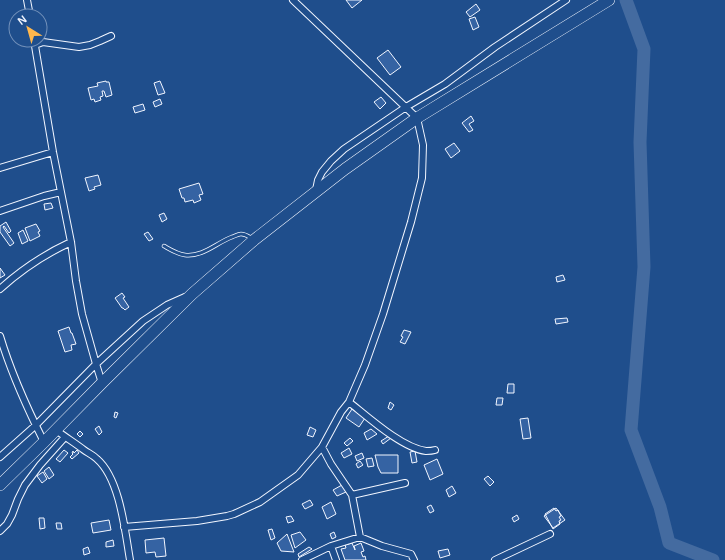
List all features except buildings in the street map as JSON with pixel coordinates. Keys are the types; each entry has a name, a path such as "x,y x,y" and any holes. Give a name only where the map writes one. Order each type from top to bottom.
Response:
{"highway":[{"path":"0,485 192,294 254,240 346,169 417,118 609,0"}],"street":[{"path":"124,526 197,521 234,514 260,502 298,475 322,447 341,412 349,402 365,365 383,314 415,208 422,178 423,146 417,118 293,0"},
{"path":"316,192 318,180 322,172 330,161 350,145 406,107 445,84 494,47 566,0"},
{"path":"48,43 79,47 90,45 111,36"},
{"path":"35,48 53,152 71,242 82,314 102,383"},
{"path":"0,168 53,152"},
{"path":"0,211 44,196 61,192"},
{"path":"0,289 31,264 71,242"},
{"path":"0,457 36,425 96,364 143,322 167,305 192,294"},
{"path":"0,336 7,357 44,442"},
{"path":"349,402 395,438 416,448 426,451 435,450"},
{"path":"56,430 97,459 106,468 114,485 124,526 130,560"},
{"path":"0,531 7,524 12,515 25,485 40,465 65,437"},
{"path":"322,447 331,464 352,495 360,537"},
{"path":"352,495 406,483"},
{"path":"495,560 550,534"},
{"path":"302,560 331,546 360,537 382,546 411,554 414,560"},
{"path":"331,546 336,560"}],"lane":[{"path":"164,246 175,252 186,255 198,254 211,249 240,234 248,236 254,240"}],"waterway":[{"path":"626,0 644,49 640,142 644,267 631,430 660,507 669,543 713,560"}]}
